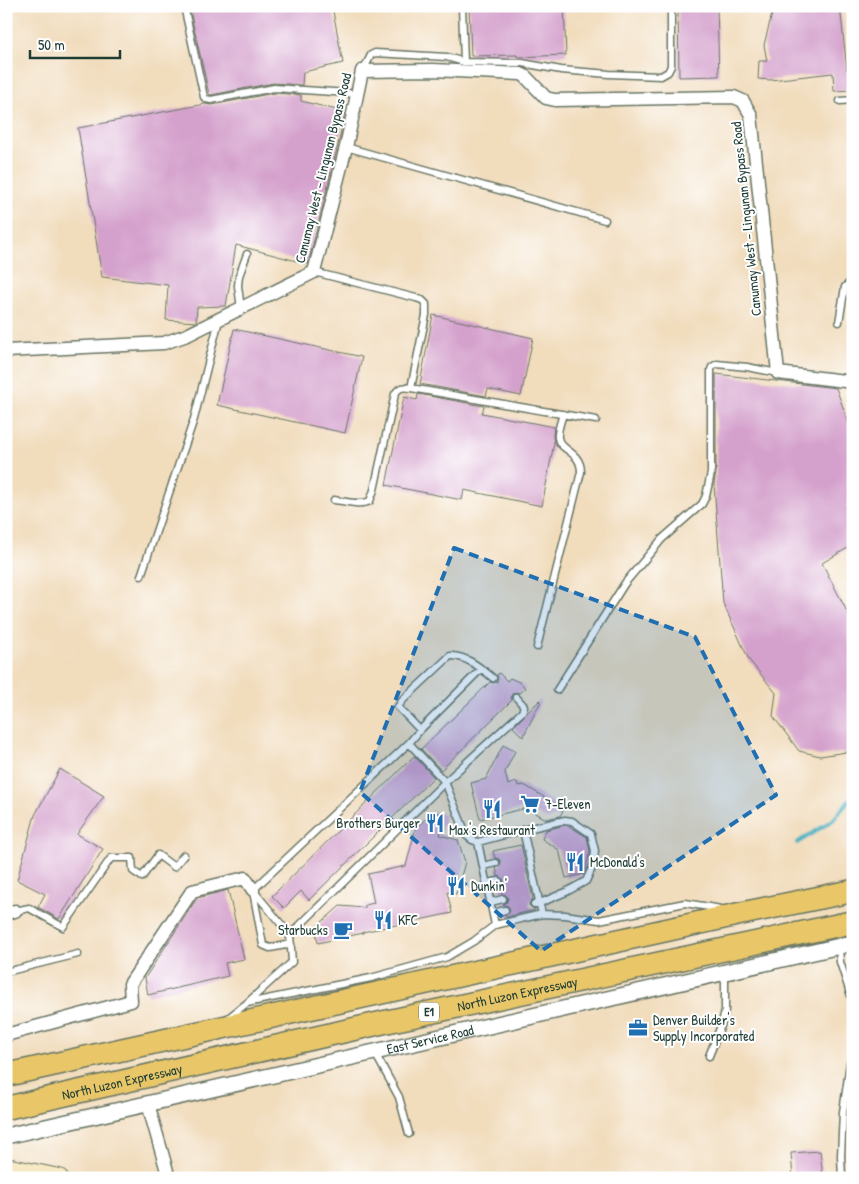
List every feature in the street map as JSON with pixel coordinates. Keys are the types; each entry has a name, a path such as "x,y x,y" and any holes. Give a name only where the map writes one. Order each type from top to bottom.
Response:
{"highway":[{"name":"E1","path":"6,1076 744,913 853,891"},
{"name":"North Luzon Expressway","path":"6,1108 385,1022 853,922"}],"main road":[{"path":"6,1167 59,1178"}],"street":[{"name":"Canumay West – Lingunan Bypass Road","path":"6,350 164,343 219,320 314,272 346,147 362,71 433,70 521,74 546,98 555,100 734,97 743,101 751,115 778,372"},
{"path":"778,372 853,382"},
{"path":"6,1035 130,1001 130,984 192,891 245,878 253,890"},
{"name":"East Service Road","path":"6,1136 846,944"},
{"path":"148,1104 169,1178"}],"lane":[{"path":"184,6 206,99 211,100 274,88 357,95"},
{"path":"462,6 464,62"},
{"path":"362,71 371,55 375,53 447,57 464,62 522,63 571,71 661,76 668,72 671,66 671,6"},
{"path":"840,102 853,100"},
{"path":"346,147 605,220"},
{"path":"241,309 238,286 239,276 247,254"},
{"path":"314,272 416,298 426,304 426,315 411,388"},
{"path":"839,322 845,287 853,280"},
{"path":"141,576 194,419 219,320"},
{"path":"557,690 625,584 662,539 702,504 706,496 711,473 712,367 716,364 778,372"},
{"path":"334,500 361,503 370,501 395,394 400,388 411,388 596,420"},
{"path":"537,648 581,472 581,465 578,459 559,440 558,435 563,414"},
{"path":"420,730 398,708 402,701 451,655 465,660 493,678"},
{"path":"253,890 409,743 481,669"},
{"path":"290,935 445,782 522,712 524,706 516,697"},
{"path":"409,743 445,782 467,836 472,840 478,842 565,820 572,821 591,834 595,852 593,866 586,881 537,904"},
{"path":"523,830 534,891 542,914"},
{"path":"478,842 495,925"},
{"path":"11,912 29,908 63,927 111,858 132,858 133,872 142,877 158,855 174,867 184,854"},
{"path":"483,866 496,864"},
{"path":"487,883 499,881"},
{"path":"212,1030 247,1003 292,962 290,935 253,890"},
{"path":"253,890 264,945 270,948 291,944"},
{"path":"491,902 503,899"},
{"path":"247,1003 371,978 447,957 474,941 495,925 542,914 565,914 599,920 685,903 744,913"},
{"path":"493,913 505,910"},
{"path":"846,944 840,962 853,1002"},
{"path":"6,972 78,954"},
{"path":"709,1056 726,1010 724,972"},
{"path":"374,1051 398,1097 409,1134"},
{"path":"842,1178 843,1112 850,1063 853,1055"}],"highlighted area":[{"path":"454,548 695,637 776,795 541,951 360,792"}],"building":[{"path":"189,6 332,6 343,63 303,72 302,85 273,83 211,95 209,94"},
{"path":"469,6 564,6 566,55 471,56"},
{"path":"678,6 717,6 719,76 679,77"},
{"path":"774,6 840,6 847,70 853,69 853,90 834,91 833,73 771,80 758,79 759,61 767,61 764,45"},
{"path":"274,93 301,95 301,101 345,112 308,264 236,245 226,306 197,307 196,322 166,320 168,285 102,277 78,128"},
{"path":"433,315 533,338 521,396 488,389 486,396 420,384"},
{"path":"234,329 362,357 345,433 217,405"},
{"path":"716,374 836,388 853,435 853,501 846,506 853,517 853,545 822,563 853,623 853,751 820,756 799,751 773,716 776,693 749,660 723,603 714,484 716,473"},
{"path":"418,394 484,406 482,413 554,427 554,443 542,506 464,490 462,500 386,485 404,397 417,400"},
{"path":"499,673 507,681 510,678 521,683 525,688 519,693 515,692 512,694 512,700 441,770 421,749 490,682 497,682 497,675"},
{"path":"541,701 523,737 513,727"},
{"path":"503,745 515,751 505,772 508,785 517,782 518,786 524,785 564,809 560,816 546,819 527,808 480,819 471,783 486,779"},
{"path":"414,756 434,777 309,900 301,891 284,908 272,896"},
{"path":"60,769 104,796 77,834 103,849 59,919 38,907 45,894 17,880 35,815"},
{"path":"434,812 445,815 440,835 458,840 465,862 456,894 447,892 452,913 318,943 315,928 340,906 365,908 365,905 374,903 368,874 406,866 416,827"},
{"name":"McDonald's","path":"565,825 587,837 590,851 584,874 566,878 559,850 542,839 546,830"},
{"path":"521,845 533,899 529,905 535,910 506,917 505,915 509,913 510,909 503,904 507,902 508,898 502,894 500,886 504,880 498,876 496,868 500,866 501,862 495,858 493,851"},
{"path":"228,890 244,959 225,963 228,976 148,995 145,978 197,898"},
{"path":"820,1151 823,1178 793,1178 791,1153"}],"waterway":[{"path":"797,843 833,820 853,796"}],"place":[{"name":"7-Eleven","path":"530,804"},
{"name":"Max's Restaurant","path":"492,809"},
{"name":"Brothers Burger","path":"435,823"},
{"name":"McDonald's","path":"575,862"},
{"name":"Dunkin'","path":"456,886"},
{"name":"KFC","path":"383,920"},
{"name":"Starbucks","path":"343,930"},
{"name":"Denver Builder's Supply Incorporated","path":"638,1028"}]}
